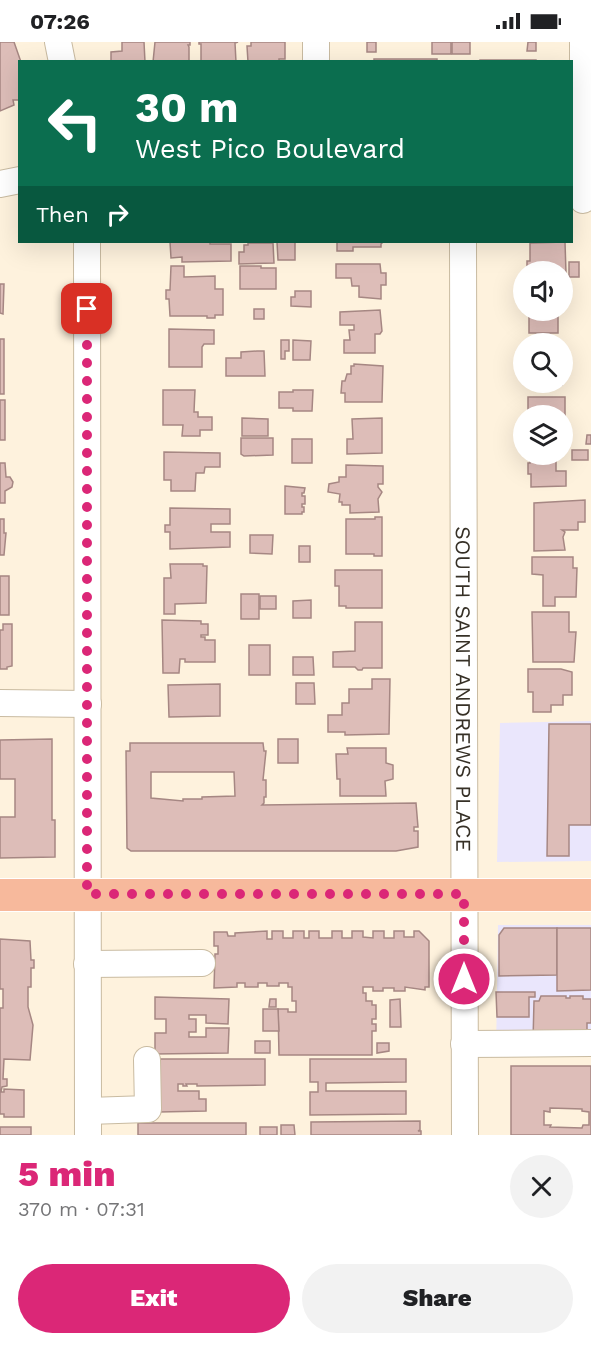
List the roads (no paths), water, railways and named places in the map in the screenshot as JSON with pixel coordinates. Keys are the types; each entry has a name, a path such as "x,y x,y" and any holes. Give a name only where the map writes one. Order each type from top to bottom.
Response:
{"main road":[{"path":"0,895 591,895"}],"street":[{"path":"58,42 62,60"},
{"path":"316,42 316,60"},
{"path":"582,200 583,42"},
{"path":"0,184 18,180"},
{"path":"87,243 88,1123 148,1109 147,1060"},
{"name":"SOUTH SAINT ANDREWS PLACE","path":"463,243 465,1135"},
{"path":"0,703 88,704"},
{"path":"87,964 202,963"},
{"path":"465,1051 591,1043"},
{"path":"465,1051 591,1059"}]}
